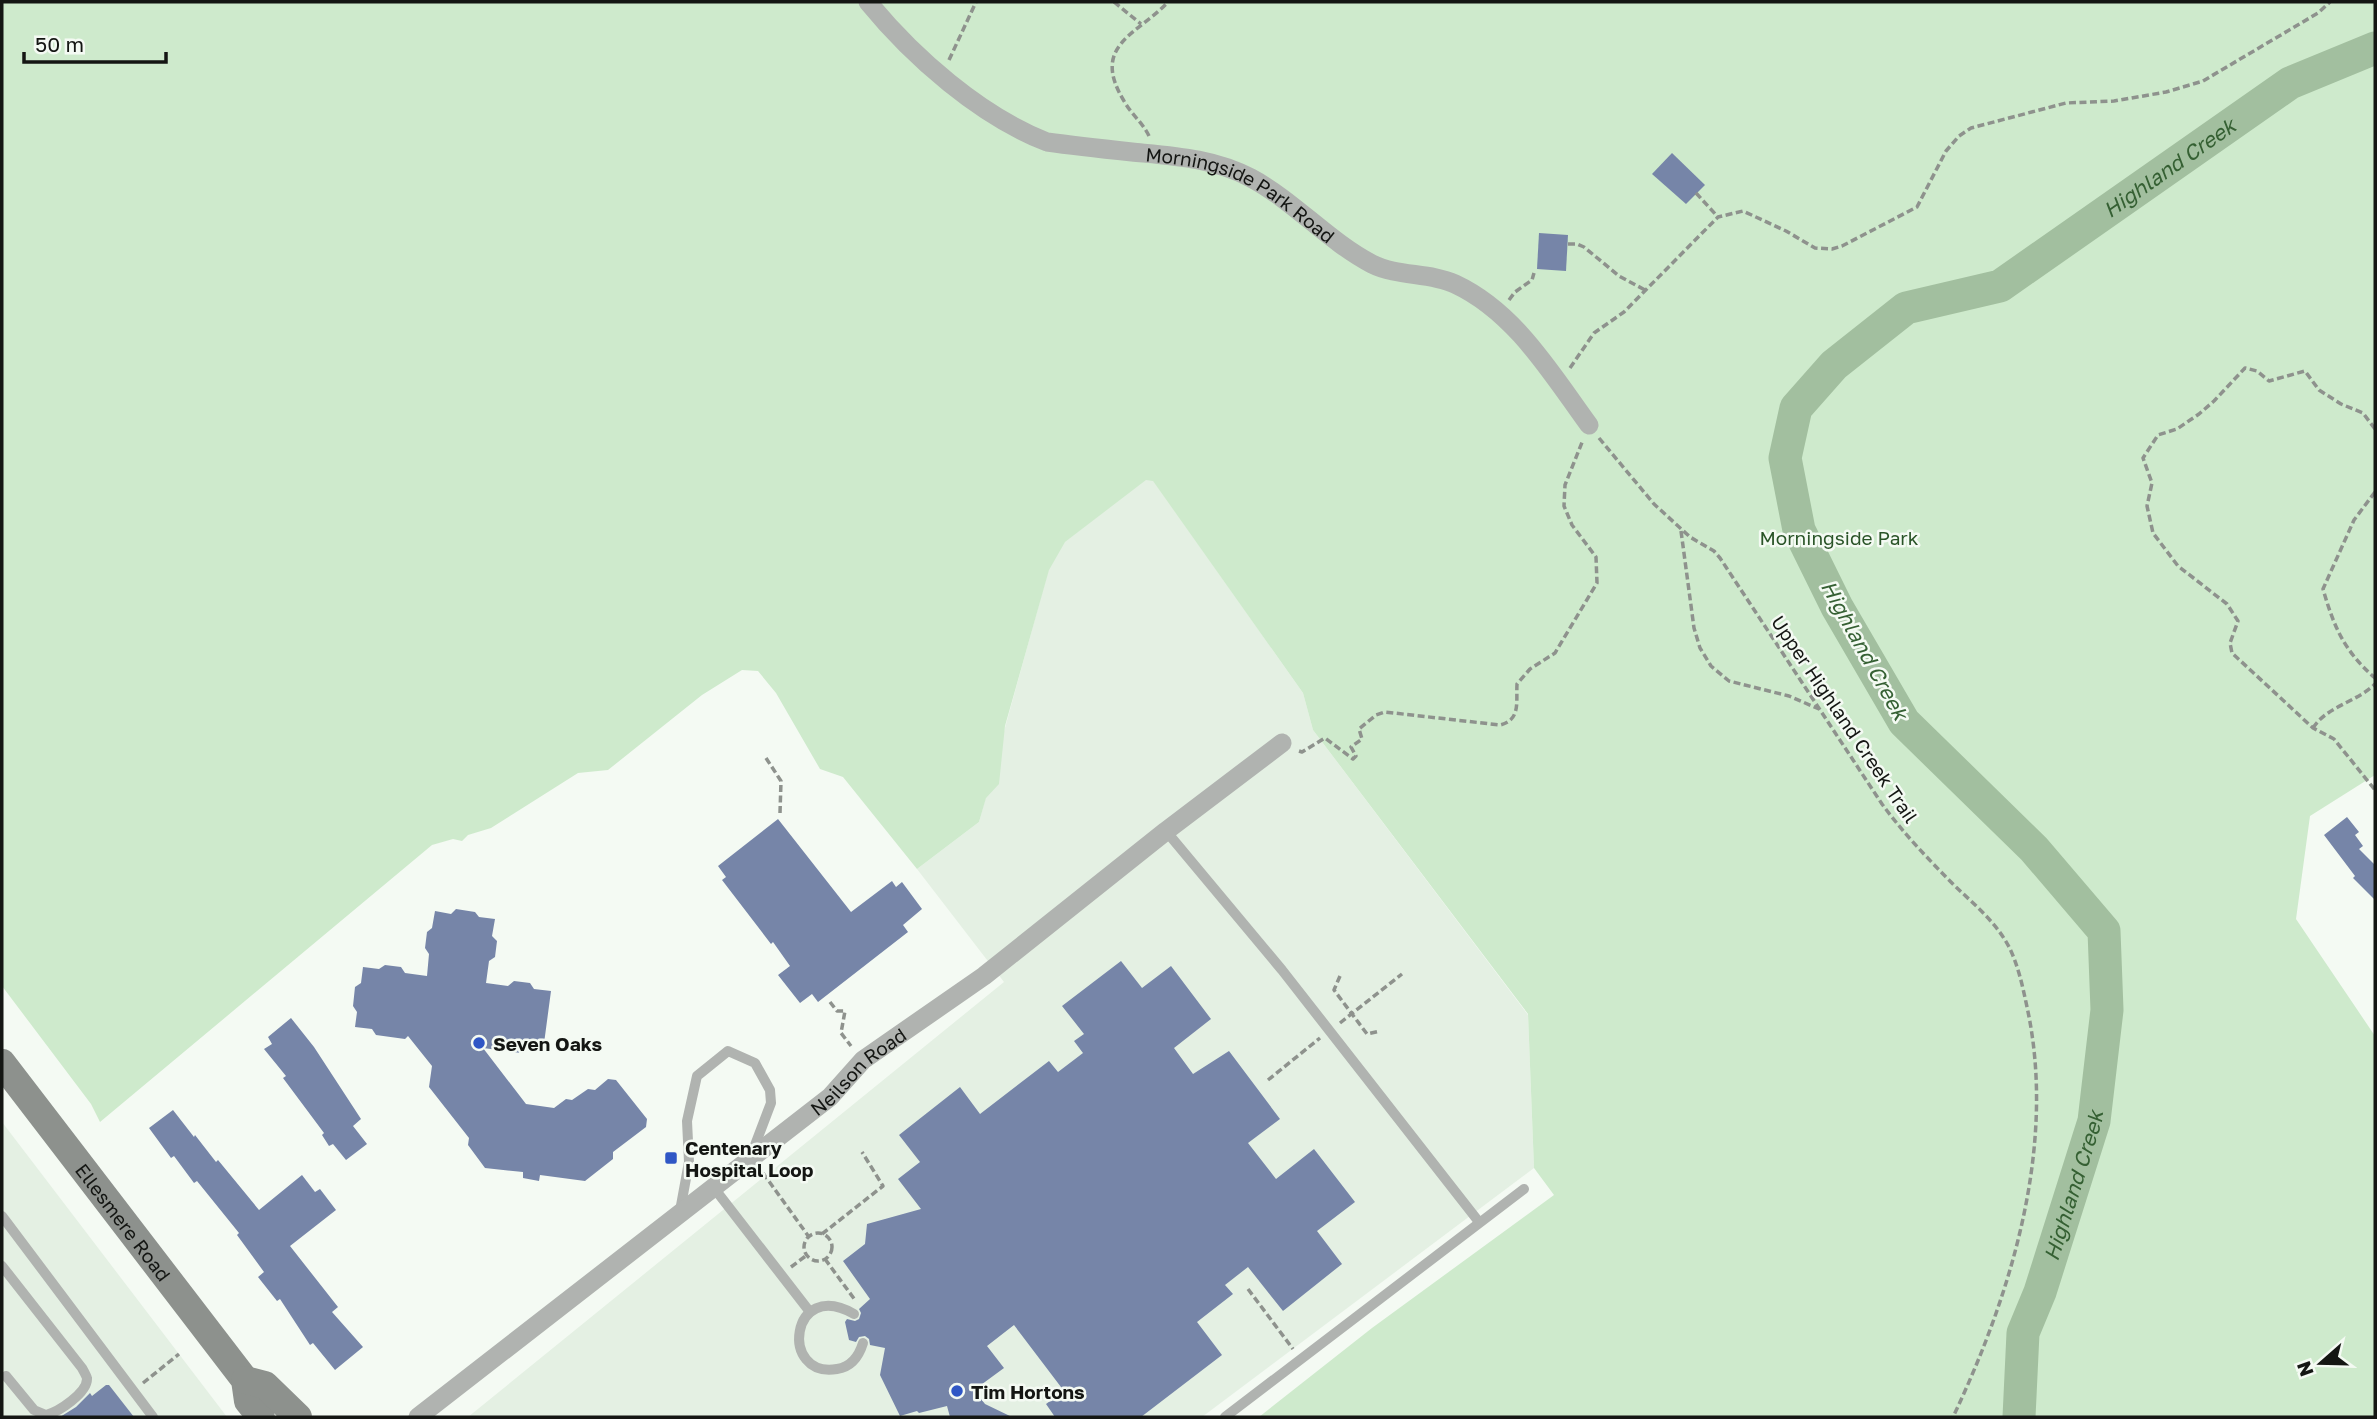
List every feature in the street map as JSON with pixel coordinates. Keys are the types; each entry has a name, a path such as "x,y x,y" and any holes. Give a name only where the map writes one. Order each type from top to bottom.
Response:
{"main road":[{"name":"Ellesmere Road","path":"2,1063 245,1380 248,1401 261,1417"},
{"name":"Ellesmere Road","path":"245,1380 265,1385 298,1417"}],"street":[{"name":"Morningside Park Road","path":"868,2 887,26 943,76 993,114 1027,134 1047,142 1219,163 1252,179 1372,264 1404,274 1441,279 1455,284 1500,314 1516,329 1562,386 1589,425"},
{"name":"Neilson Road","path":"418,1417 830,1097 863,1060 984,976 1166,831 1282,743"}],"lane":[{"path":"1166,831 1282,970 1479,1222"},
{"path":"680,1214 689,1162 687,1121 697,1076 727,1051 755,1063 770,1090 771,1103 751,1159"},
{"path":"714,1188 810,1312"},
{"path":"1225,1417 1524,1189"},
{"path":"2,1216 153,1417"},
{"path":"2,1266 87,1378 84,1389 56,1412 46,1415 34,1410 6,1376"},
{"path":"852,1313 832,1305 810,1312 801,1323 798,1336 800,1348 807,1360 830,1370 853,1362 863,1343"}],"path":[{"path":"943,76 976,2"},
{"path":"1114,2 1141,24"},
{"path":"1156,154 1145,127 1125,103 1112,79 1114,53 1128,34 1168,2"},
{"path":"1562,386 1573,361 1594,333 1624,312 1718,217 1743,211 1786,230 1815,248 1832,249 1842,246 1917,206 1946,151 1970,128 2066,103 2114,101 2165,92 2203,81 2318,13 2330,2"},
{"path":"1696,193 1718,217"},
{"path":"1568,244 1584,247 1619,276 1645,290"},
{"path":"1500,314 1515,292 1532,280 1534,273"},
{"path":"2375,429 2363,413 2341,404 2319,390 2305,371 2269,381 2257,371 2245,368 2199,414 2178,429 2158,435 2143,458 2152,482 2147,506 2153,533 2178,566 2227,604 2238,621 2230,643 2232,653 2314,728 2334,739 2375,790"},
{"path":"1282,743 1302,752 1325,738 1353,759 1356,756 1351,747 1362,739 1359,729 1376,715 1385,712 1500,725 1510,723 1516,715 1517,684 1530,669 1555,653 1597,583 1597,556 1572,525 1564,506 1565,485 1589,425"},
{"name":"Upper Highland Creek Trail","path":"1589,425 1654,504 1681,529 1720,558 1905,835 1988,918 2010,949 2020,974 2032,1030 2037,1075 2036,1135 2022,1222 1997,1307 1953,1417"},
{"path":"2375,492 2354,520 2323,589 2332,620 2347,649 2375,678"},
{"path":"1681,529 1694,628 1700,648 1711,666 1729,681 1789,696 1821,710"},
{"path":"2314,728 2321,716 2364,695 2375,684"},
{"path":"766,758 782,781 780,813"},
{"path":"1268,1080 1402,974"},
{"path":"1340,976 1334,989 1367,1034 1380,1031"},
{"path":"830,1002 837,1011 845,1011 841,1033 863,1060"},
{"path":"809,1237 822,1234 883,1186 862,1152"},
{"path":"751,1159 809,1237"},
{"path":"809,1237 804,1247 807,1255 817,1261 825,1259 831,1252 829,1239 822,1234"},
{"path":"825,1259 857,1302 852,1313"},
{"path":"1248,1289 1301,1359"},
{"path":"133,1391 179,1354"}],"shaded area":[{"path":"1150,476 1303,693 1313,730 1528,1015 1534,1168 1202,1417 468,1417 1004,982 917,869 979,822 1054,550"},
{"path":"2,1122 227,1417 2,1417"}],"green space":[{"name":"Morningside Park","path":"2,2 2375,2 2375,775 2310,816 2296,919 2375,1036 2375,1417 1259,1417 1372,1328 1554,1195 1534,1168 1528,1014 1313,730 1303,693 1153,481 1146,480 1065,542 1049,570 1005,726 999,784 986,798 979,822 917,869 843,777 820,769 776,693 758,671 742,670 702,695 608,770 578,773 491,828 468,835 462,841 453,839 432,845 100,1122 91,1104 2,986"}],"building":[{"path":"1672,153 1705,185 1686,204 1652,174"},
{"path":"1539,233 1568,235 1566,271 1537,269"},
{"path":"2347,817 2359,832 2355,835 2363,846 2359,849 2375,865 2375,900 2353,878 2355,876 2324,835"},
{"path":"778,819 851,912 892,881 896,887 902,882 922,909 903,925 908,932 818,1002 812,994 800,1003 778,975 790,966 722,880 726,877 718,866"},
{"name":"Seven Oaks","path":"456,909 495,919 492,936 497,941 495,957 489,961 486,983 508,986 514,981 530,983 534,989 551,991 543,1051 526,1049 521,1053 483,1048 526,1104 554,1108 588,1089 595,1090 608,1079 616,1080 647,1119 646,1127 613,1152 613,1159 585,1181 540,1175 539,1181 523,1178 523,1172 485,1168 468,1145 469,1138 429,1087 432,1066 408,1036 405,1039 376,1035 372,1029 355,1027 355,987 361,983 363,967 401,967 405,973 427,976 429,954 425,948 427,932 432,928 435,911 451,914"},
{"path":"1121,961 1142,988 1171,966 1211,1019 1174,1048 1193,1074 1229,1051 1280,1119 1248,1143 1276,1179 1314,1149 1355,1202 1317,1231 1342,1264 1283,1311 1248,1267 1225,1285 1233,1294 1197,1322 1222,1355 1141,1417 1055,1417 1046,1404 1064,1391 1014,1325 987,1346 1004,1368 974,1390 985,1404 1012,1417 950,1417 947,1406 900,1416 880,1375 885,1348 870,1345 865,1336 859,1337 856,1342 849,1340 845,1322 847,1319 859,1319 859,1309 870,1299 843,1261 865,1244 867,1224 921,1209 898,1179 920,1162 899,1135 960,1087 980,1114 1049,1061 1058,1072 1083,1053 1074,1041 1084,1034 1062,1006"},
{"path":"291,1018 314,1047 361,1119 353,1126 367,1144 346,1160 333,1144 329,1146 322,1135 324,1133 283,1078 286,1076 264,1049 272,1044 268,1037"},
{"path":"173,1110 259,1210 302,1175 315,1192 320,1189 336,1210 290,1246 338,1307 332,1312 363,1347 335,1370 313,1343 310,1345 280,1299 277,1301 258,1277 264,1272 237,1235 239,1233 197,1181 194,1183 174,1156 171,1158 149,1128"},
{"path":"109,1385 134,1417 60,1417 76,1407 90,1393 92,1396"}],"waterway":[{"name":"Highland Creek","path":"2019,1417 2023,1333 2040,1292 2094,1121 2107,1010 2104,931 2034,849 1904,722 1837,607 1799,530 1785,458 1796,408 1834,365 1906,308 2000,286 2290,83 2375,48"}],"place":[{"name":"Seven Oaks","path":"479,1043"},
{"name":"Centenary Hospital Loop","path":"671,1158"},
{"name":"Tim Hortons","path":"957,1391"}]}
